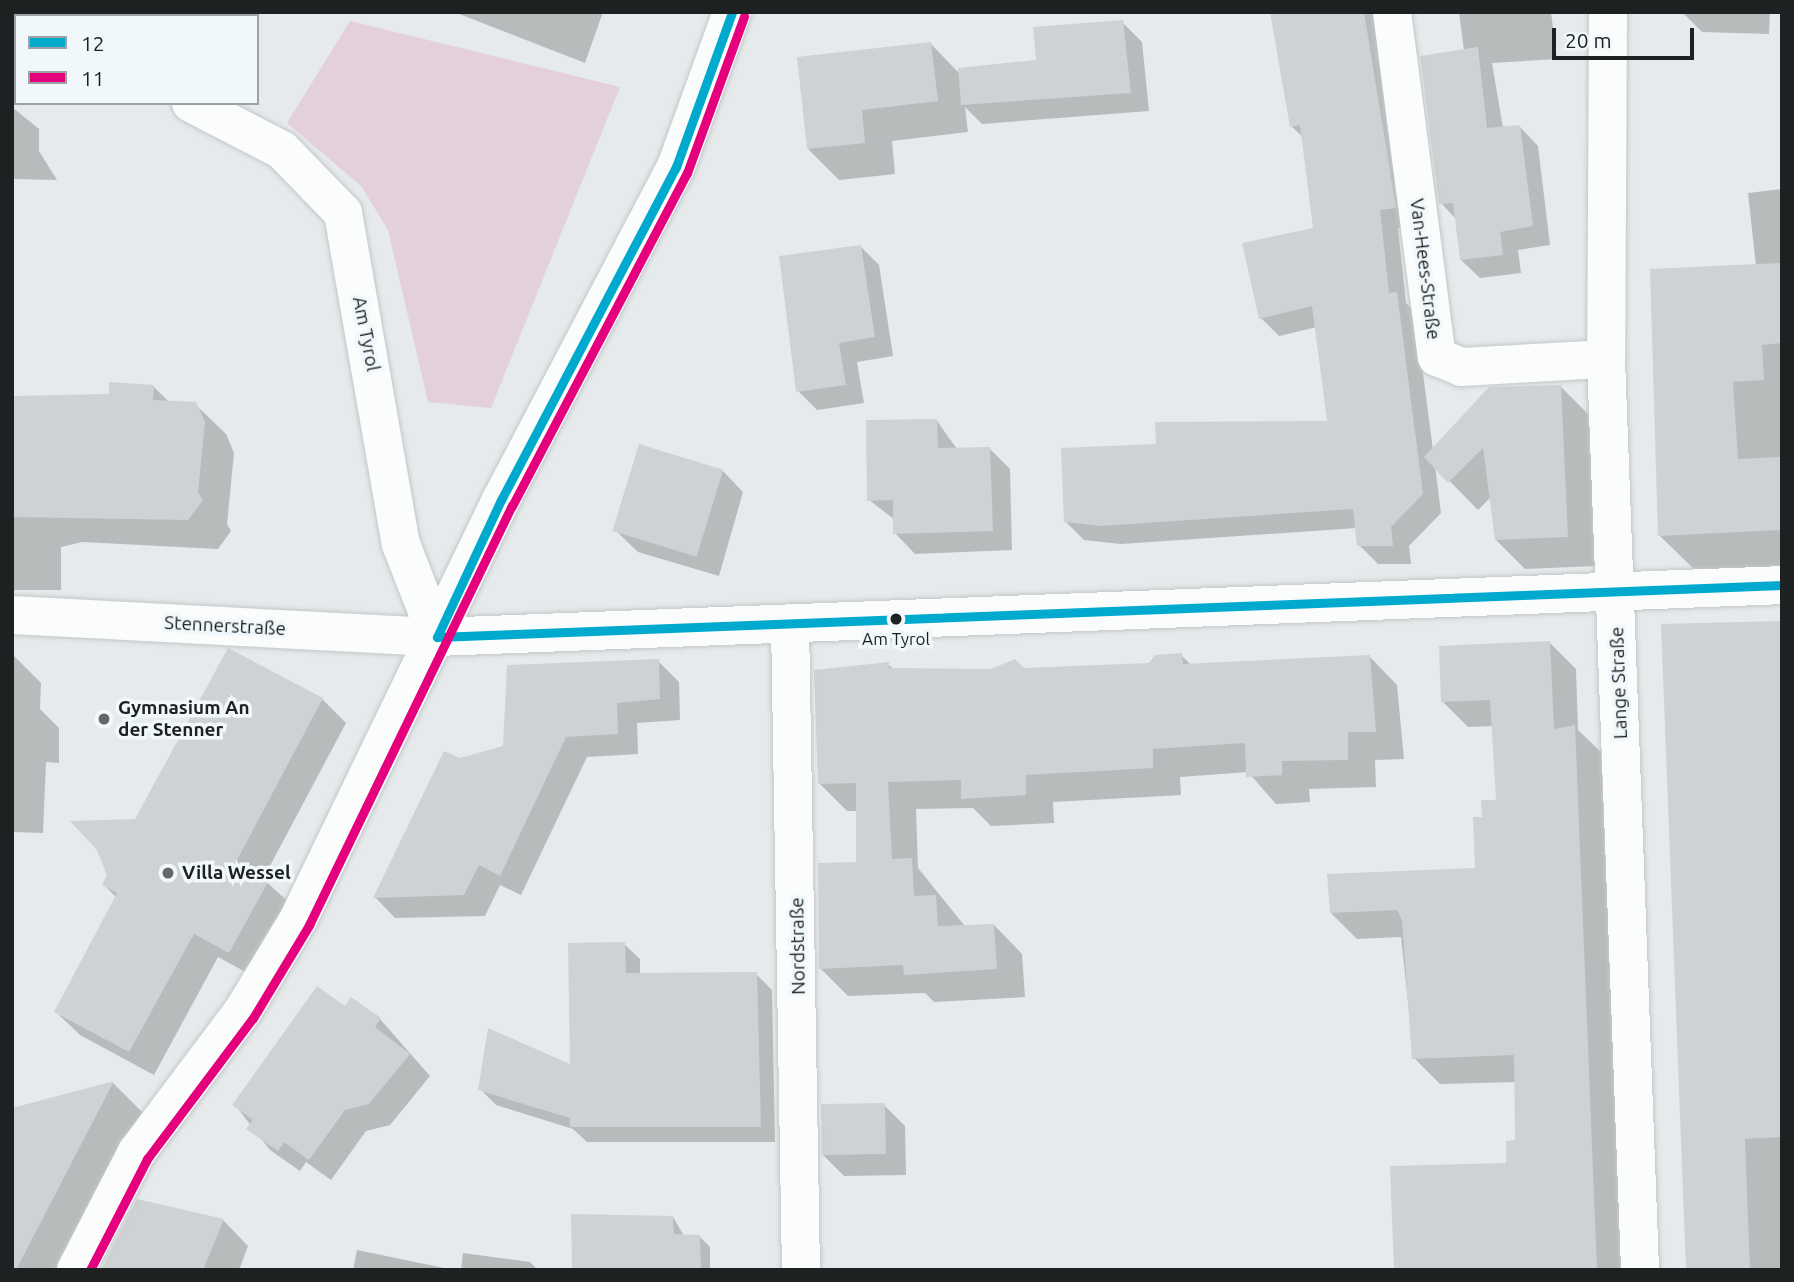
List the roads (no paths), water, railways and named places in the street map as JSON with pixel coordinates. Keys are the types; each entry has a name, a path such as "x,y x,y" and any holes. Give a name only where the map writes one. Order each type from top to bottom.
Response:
{"street":[{"path":"76,1270 138,1152 243,1011 298,920 501,500 676,167 732,12"},
{"name":"Van-Hees-Straße","path":"1392,12 1437,357 1462,367 1606,359"},
{"name":"Lange Straße","path":"1608,12 1606,359 1640,1270"},
{"name":"Am Tyrol","path":"195,105 282,150 343,213 401,544 437,637"},
{"name":"Stennerstraße","path":"12,615 437,637 1616,594 1782,585"},
{"name":"Nordstraße","path":"790,623 801,1270"}],"place":[{"name":"Am Tyrol","path":"896,619"},
{"name":"Gymnasium An der Stenner","path":"104,719"},
{"name":"Villa Wessel","path":"168,873"}]}
